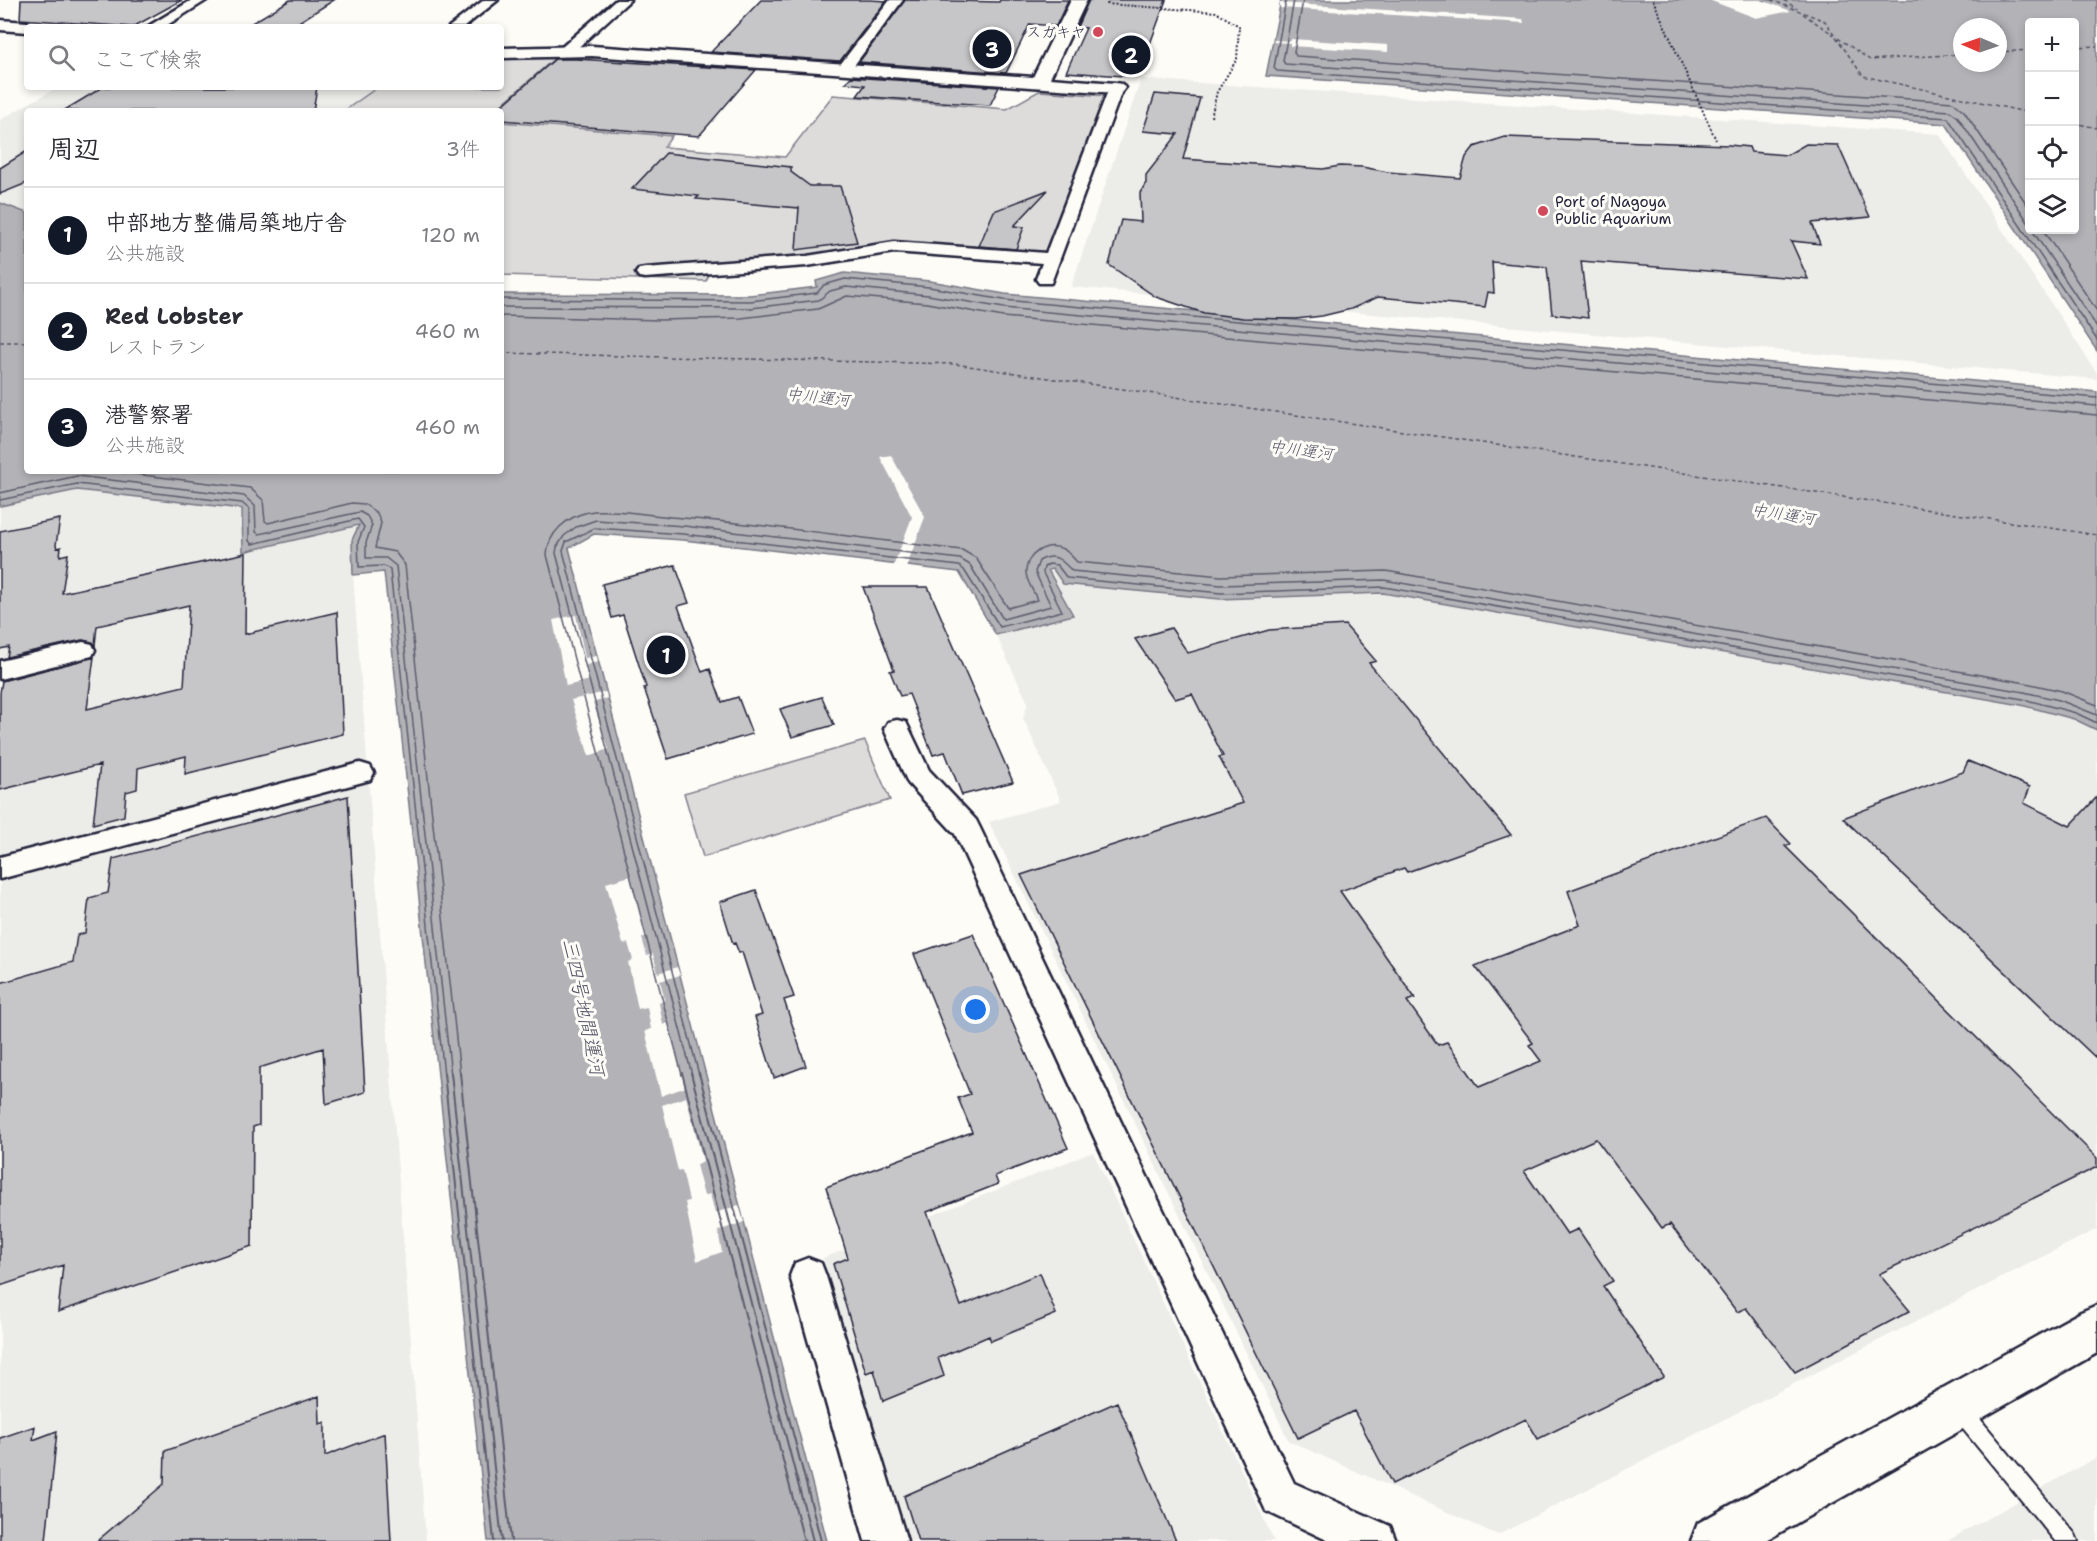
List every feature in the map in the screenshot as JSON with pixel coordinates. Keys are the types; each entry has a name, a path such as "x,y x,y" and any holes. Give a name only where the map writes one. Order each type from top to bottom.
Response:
{"street":[{"path":"158,24 201,0"},
{"path":"460,24 492,0"},
{"path":"567,50 624,0"},
{"path":"844,69 897,0"},
{"path":"1039,83 1079,0"},
{"path":"0,25 24,27"},
{"path":"504,53 567,50 1116,88 1046,279"},
{"path":"645,273 807,261 894,247 1052,259"},
{"path":"0,670 83,650"},
{"path":"897,729 918,776 966,828 1280,1497 1375,1541"},
{"path":"0,868 360,773"},
{"path":"808,1276 886,1541"},
{"path":"1716,1541 2097,1328"}],"lane":[{"path":"1957,1406 2068,1541"}],"path":[{"path":"1109,0 1107,4 1216,12 1239,26 1237,59 1216,92 1210,117"},
{"path":"1653,0 1716,140"}],"shaded area":[{"path":"556,57 497,108 348,108 374,90 504,90 504,59"},
{"name":"Port of Nagoya Public Aquarium","path":"1141,79 1939,134 2097,373 2097,379 1071,287"},
{"path":"53,90 374,90 348,108 24,108 24,212 0,203 0,120"},
{"path":"1039,91 1107,96 1047,253 900,242 711,270 706,281 504,275 504,122 672,136 664,147 785,157 833,95 1007,109"},
{"path":"76,490 243,509 243,552 360,525 352,540 353,575 426,1541 0,1541 0,506"},
{"path":"1053,569 1063,584 1220,599 1383,593 2021,705 2074,719 2097,730 2097,1229 1498,1535 1289,1441 989,822 1061,801 1023,718 1028,703 996,635 1073,615 1047,570"},
{"path":"865,741 890,800 703,857 684,793"},
{"path":"1093,1152 1274,1541 907,1541 823,1258"},
{"path":"2097,1457 2097,1541 1947,1541"}],"water":[{"path":"1281,0 2097,0 2097,351 1946,124 1266,76"},
{"path":"0,203 24,212 24,474 504,474 504,294 750,295 817,287 816,281 844,273 930,281 1005,294 2097,392 2097,730 2074,719 2021,705 1383,593 1220,599 1063,584 1053,569 1048,570 1073,615 996,635 959,572 683,540 594,534 569,548 827,1541 488,1541 384,572 353,575 352,540 359,525 243,552 242,509 77,490 0,506"}],"pier":[{"path":"1709,0 1761,0 1791,11 1756,18"},
{"path":"1280,3 1523,19 1524,23 1280,8"},
{"path":"1291,39 1388,45 1388,52 1290,46 1290,43 1273,42 1274,40 1291,41"},
{"path":"891,455 925,517 906,568 893,567 912,517 880,457"},
{"path":"576,615 585,658 597,656 598,662 586,665 590,680 566,686 553,620"},
{"path":"606,692 607,698 593,703 609,749 589,756 571,700"},
{"path":"630,876 647,936 642,938 647,956 653,954 658,973 677,967 680,975 660,981 665,1000 659,1003 663,1025 668,1023 686,1087 661,1096 645,1031 651,1029 647,1007 638,1009 628,962 633,960 628,943 623,944 606,883"},
{"path":"686,1097 703,1161 696,1165 704,1196 710,1194 715,1213 739,1205 744,1222 718,1231 722,1252 697,1261 685,1202 689,1201 682,1170 678,1171 662,1105"}],"building":[{"path":"21,0 182,0 138,24 91,24 20,19"},
{"path":"290,0 334,0 296,24 250,24"},
{"path":"761,0 886,1 840,61 711,52"},
{"path":"905,0 999,2 1000,0 1068,0 1056,26 1030,24 1006,73 859,62"},
{"path":"1089,0 1166,0 1138,77 1066,72 1086,28 1077,27"},
{"path":"555,59 756,70 699,136 504,120 504,108 499,108"},
{"path":"851,77 999,87 990,105 941,102 857,96 865,85 845,83"},
{"path":"98,90 316,90 314,108 68,108"},
{"path":"1155,94 1200,98 1183,159 1323,169 1340,166 1362,167 1388,172 1460,178 1466,157 1474,147 1505,137 1729,145 1749,147 1751,152 1787,155 1806,144 1838,145 1870,217 1812,223 1820,244 1791,241 1808,279 1581,261 1588,318 1552,314 1547,267 1492,262 1494,293 1488,292 1485,307 1378,297 1351,309 1296,319 1243,318 1204,313 1156,297 1109,265 1121,220 1141,222 1140,193 1146,183 1146,175 1178,134 1143,131"},
{"path":"24,153 24,184 0,194 0,168"},
{"path":"666,153 791,167 791,172 810,186 840,186 857,242 796,250 799,208 696,199 699,196 632,189"},
{"path":"1048,190 1014,226 1024,227 1016,249 979,246 994,211"},
{"path":"60,519 56,545 57,548 61,547 60,556 68,554 62,593 246,553 245,634 337,612 343,734 185,774 186,756 138,768 137,789 126,792 124,816 93,824 100,765 0,790 2,681 94,657 87,709 184,686 189,605 97,626 95,645 82,640 7,657 9,647 0,649 0,531"},
{"path":"675,565 689,603 678,606 702,672 710,669 722,702 738,697 752,734 668,759 623,615 612,618 602,584"},
{"path":"863,587 928,587 1013,782 962,795 945,752 933,755 909,694 900,696 890,671 894,670"},
{"path":"1345,625 1376,661 1369,663 1511,835 1407,872 1404,868 1340,891 1415,998 1407,1001 1438,1045 1447,1042 1479,1087 1541,1061 1529,1045 1533,1043 1475,966 1580,925 1568,891 1766,818 1791,844 1785,846 2097,1158 2097,1167 1879,1274 1910,1311 1795,1372 1746,1308 1737,1312 1670,1224 1662,1228 1596,1139 1524,1171 1567,1234 1578,1229 1613,1281 1603,1286 1664,1377 1538,1439 1526,1419 1392,1484 1354,1411 1298,1438 1021,875 1243,803 1219,757 1223,756 1192,694 1175,699 1135,639 1171,628 1188,653 1269,630"},
{"path":"822,697 834,725 792,737 780,709"},
{"path":"1968,761 2030,787 2024,803 2070,826 2097,797 2097,1059 1843,818 1963,772"},
{"path":"348,796 365,1092 326,1104 323,1048 259,1068 259,1125 253,1127 252,1246 58,1312 63,1265 0,1286 0,983 73,962 77,935 85,933 89,898 108,893 113,859"},
{"path":"756,890 794,997 784,1000 806,1066 774,1078 755,1017 762,1015 742,952 739,953 735,943 733,944 720,902"},
{"path":"973,934 1068,1148 995,1176 998,1184 927,1212 961,1306 1040,1273 1056,1314 991,1341 989,1336 938,1358 944,1376 883,1401 874,1370 866,1373 833,1264 848,1258 826,1187 972,1132 958,1098 970,1094 914,954"},
{"path":"319,1396 320,1424 325,1422 325,1456 385,1433 391,1541 97,1541 164,1484 165,1451"},
{"path":"1117,1402 1176,1541 918,1541 904,1496"},
{"path":"35,1426 33,1440 57,1431 46,1541 0,1541 0,1438"}],"ferry route":[{"path":"1771,0 1825,21 1863,76 2025,112"},
{"path":"1784,0 1797,9"},
{"path":"1803,14 1834,35"},
{"path":"1838,38 1870,60 1953,55"},
{"path":"2079,47 2097,46"},
{"path":"2007,51 2025,50"},
{"path":"2079,124 2097,128"},
{"path":"0,342 24,342"},
{"path":"504,353 955,364 2097,535"}],"place":[{"name":"スガキヤ","path":"1098,32"},
{"name":"港警察署","path":"992,49"},
{"name":"Red Lobster","path":"1131,55"},
{"name":"Port of Nagoya Public Aquarium","path":"1543,211"},
{"name":"中部地方整備局築地庁舎","path":"666,655"}],"water label":[{"name":"中川運河","path":"818,397"},
{"name":"中川運河","path":"1301,450"},
{"name":"中川運河","path":"1783,514"},
{"name":"三四号地間運河","path":"584,1007"}]}
